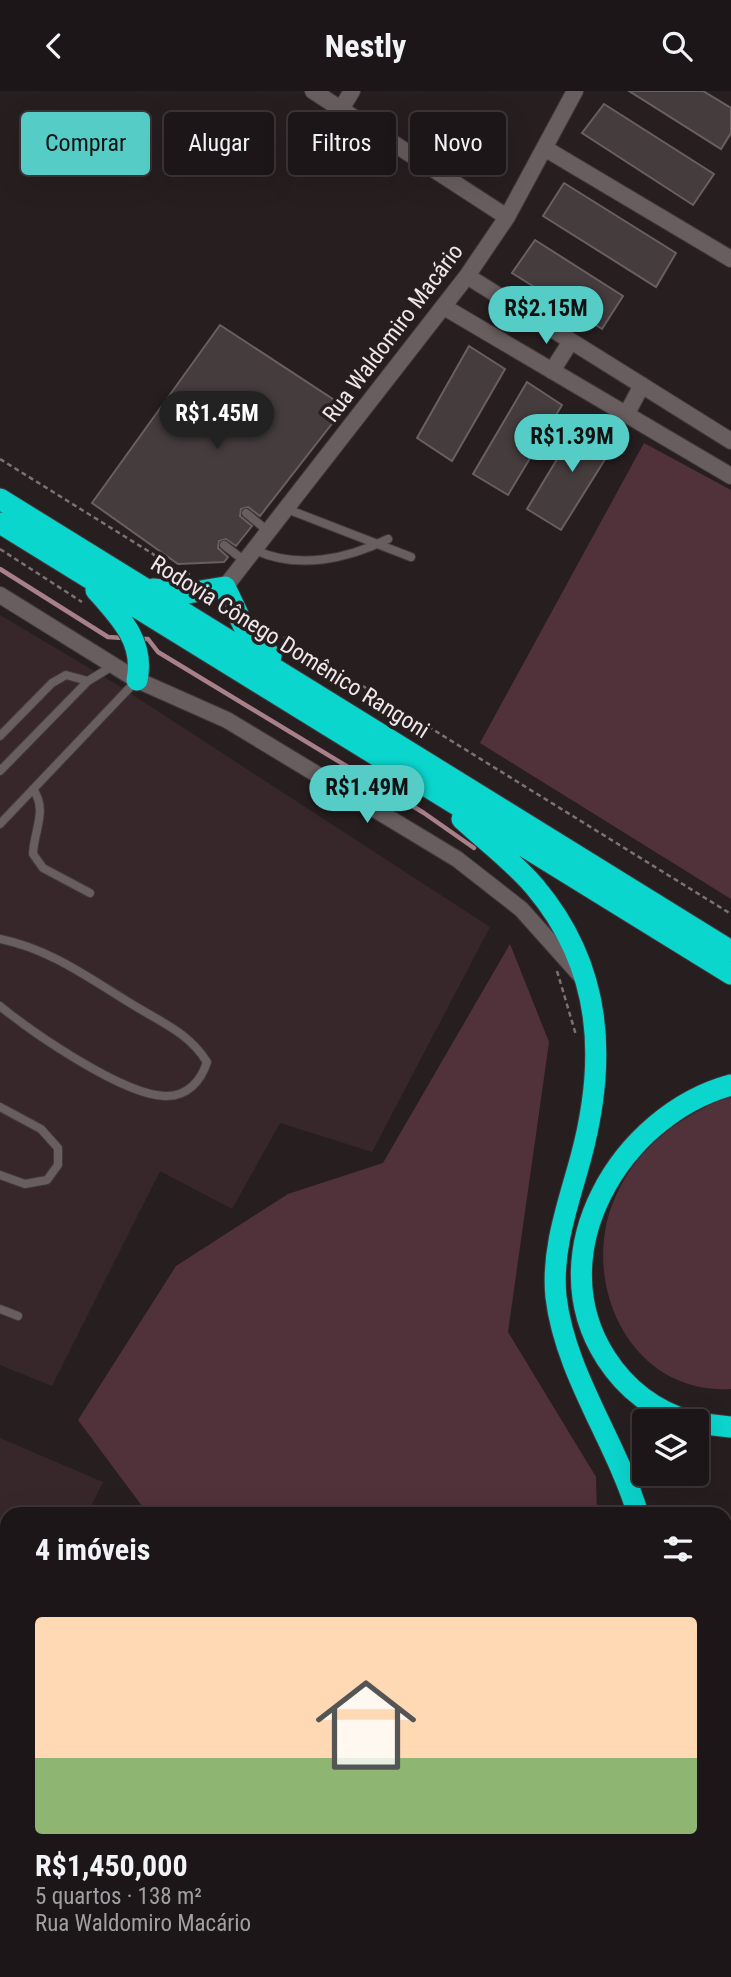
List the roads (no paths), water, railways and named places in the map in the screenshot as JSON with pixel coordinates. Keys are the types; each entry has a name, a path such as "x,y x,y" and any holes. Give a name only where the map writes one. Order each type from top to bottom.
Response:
{"highway":[{"name":"Rodovia Cônego Domênico Rangoni","path":"0,499 731,951"},
{"name":"Rodovia Cônego Domênico Rangoni","path":"0,523 731,974"},
{"path":"81,573 130,630 140,658 137,680"},
{"path":"144,588 188,593 225,587 245,629 292,678"},
{"path":"425,784 536,888 558,920 587,983 596,1025 597,1075 590,1118 559,1239 556,1297 567,1341 617,1454 636,1507"},
{"path":"658,1409 641,1397 614,1370 601,1349 588,1318 583,1295 584,1242 602,1189 656,1123 688,1103 731,1085"},
{"path":"709,1424 731,1427"}],"street":[{"path":"313,91 506,217"},
{"path":"341,109 352,91"},
{"name":"Rua Waldomiro Macário","path":"225,587 467,276 546,149 575,91"},
{"path":"546,149 731,259"},
{"path":"467,276 731,441"},
{"path":"444,307 731,476"},
{"path":"552,371 571,341"},
{"path":"626,415 642,385"},
{"path":"0,595 137,680 227,720 465,864 522,909 587,983"}],"lane":[{"path":"287,509 384,541 411,557"},
{"path":"246,513 269,532"},
{"path":"225,545 251,556 309,561 357,552 384,541"},
{"path":"0,771 88,681 114,665"},
{"path":"0,736 52,683 66,675 88,681"},
{"path":"0,824 137,680"},
{"path":"33,789 41,800 42,810 33,853 43,867 90,893"},
{"path":"0,939 27,944 69,964 183,1034 207,1062 201,1080 186,1091 165,1097 123,1085 20,1023 0,1006"},
{"path":"0,1107 41,1129 58,1148 58,1165 47,1179 25,1184 0,1175"},
{"path":"0,1308 18,1316"}],"waterway":[{"path":"0,569 108,637 123,638"},
{"path":"144,639 148,639 158,652 424,813 474,848"}]}
